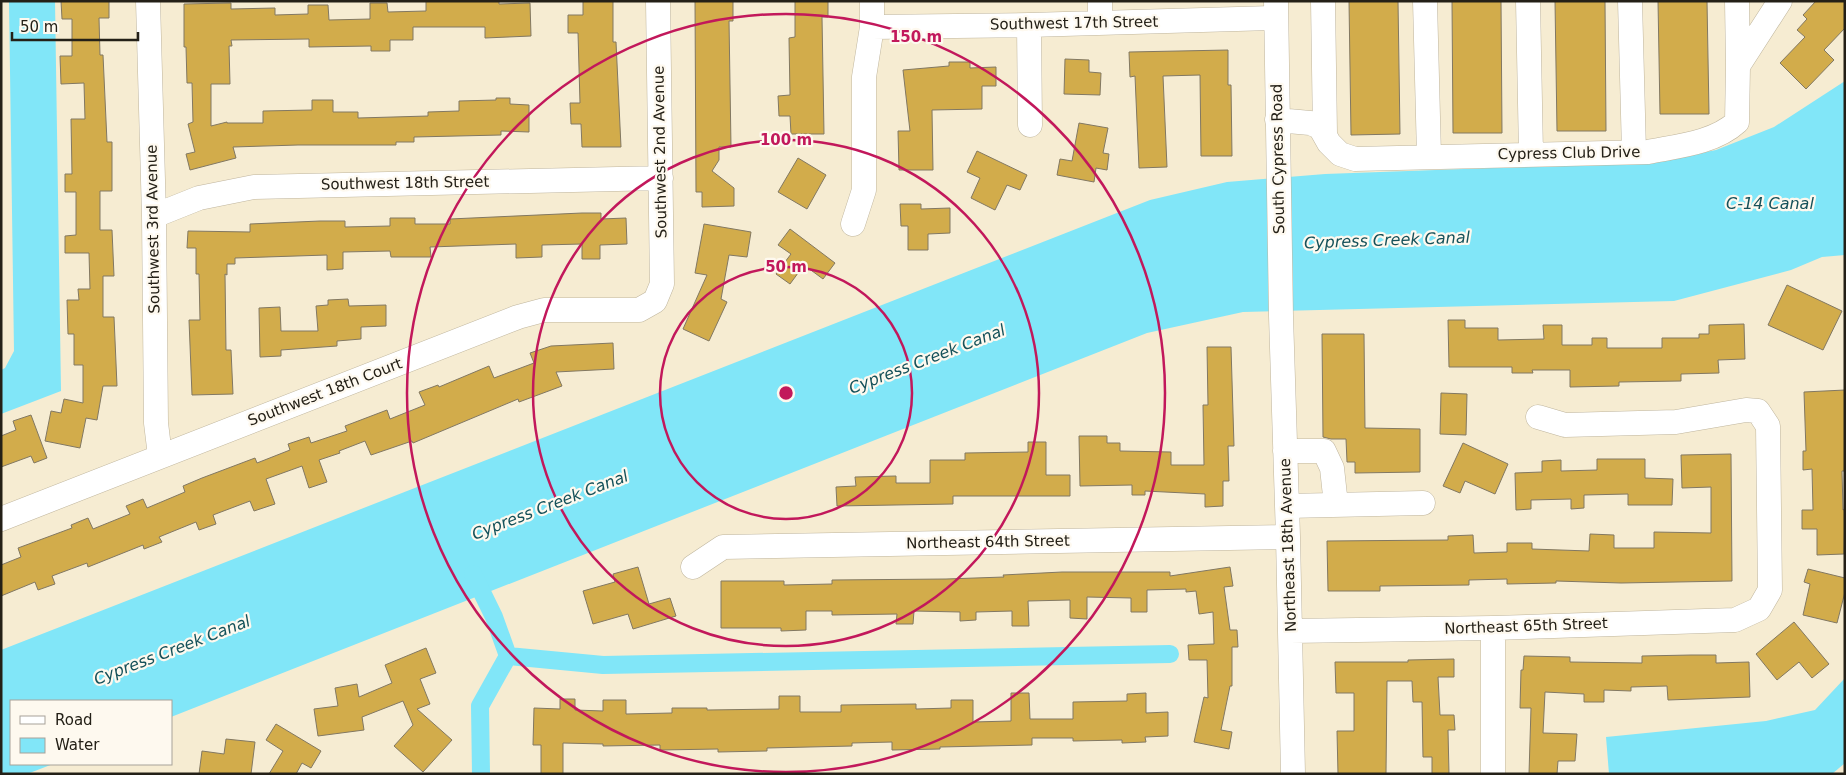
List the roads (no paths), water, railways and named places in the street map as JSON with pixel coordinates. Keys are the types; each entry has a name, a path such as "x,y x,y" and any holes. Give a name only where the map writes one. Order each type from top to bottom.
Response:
{"street":[{"name":"Southwest 3rd Avenue","path":"148,1 154,216 156,423 160,456"},
{"name":"Southwest 2nd Avenue","path":"655,301 662,284 658,1"},
{"path":"853,224 864,190 864,77 872,27 872,1"},
{"path":"1322,1 1325,134"},
{"path":"1425,1 1429,156"},
{"path":"1528,1 1531,154"},
{"path":"1630,1 1634,152"},
{"name":"Cypress Club Drive","path":"1277,120 1310,123 1320,127 1329,143 1340,154 1355,159 1648,152 1695,142 1726,132 1737,122 1737,1"},
{"path":"1738,66 1780,1"},
{"name":"Southwest 17th Street","path":"872,27 1029,25 1100,12 1276,10"},
{"name":"South Cypress Road","path":"1276,10 1281,316"},
{"path":"1029,25 1030,125"},
{"name":"Southwest 18th Street","path":"154,216 200,198 254,187 661,178"},
{"name":"Southwest 18th Court","path":"1,519 518,317 544,310 639,310 655,301"},
{"name":"Northeast 18th Avenue","path":"1281,316 1293,774"},
{"name":"Northeast 65th Street","path":"1290,631 1493,628 1735,620 1759,609 1770,590 1768,426 1758,411 1746,410 1676,422 1565,425 1538,417"},
{"path":"1285,451 1324,451 1332,468 1336,505"},
{"path":"1287,506 1423,503"},
{"name":"Northeast 64th Street","path":"693,567 723,547 1288,537"},
{"path":"1493,628 1493,774"}],"water":[{"path":"9,1 55,1 61,391 1,414 1,370 5,368 14,351"},
{"name":"C-14 Canal","path":"1845,81 1845,255 1822,257 1791,270 1674,301 1243,312 1147,333 172,717 172,700 10,700 10,765 50,765 27,774 1,774 1,650 1150,200 1227,182 1325,174 1656,162 1716,150 1774,127"},
{"path":"1845,678 1845,763 1832,774 1609,774 1606,737 1766,721 1815,710"}],"waterway":[{"path":"473,574 494,617 508,656 480,706 481,774"},
{"path":"508,656 603,665 1170,654"}],"water label":[{"name":"Cypress Creek Canal","path":"1387,240"},
{"name":"Cypress Creek Canal","path":"927,359"},
{"name":"Cypress Creek Canal","path":"550,505"},
{"name":"Cypress Creek Canal","path":"172,650"}]}
